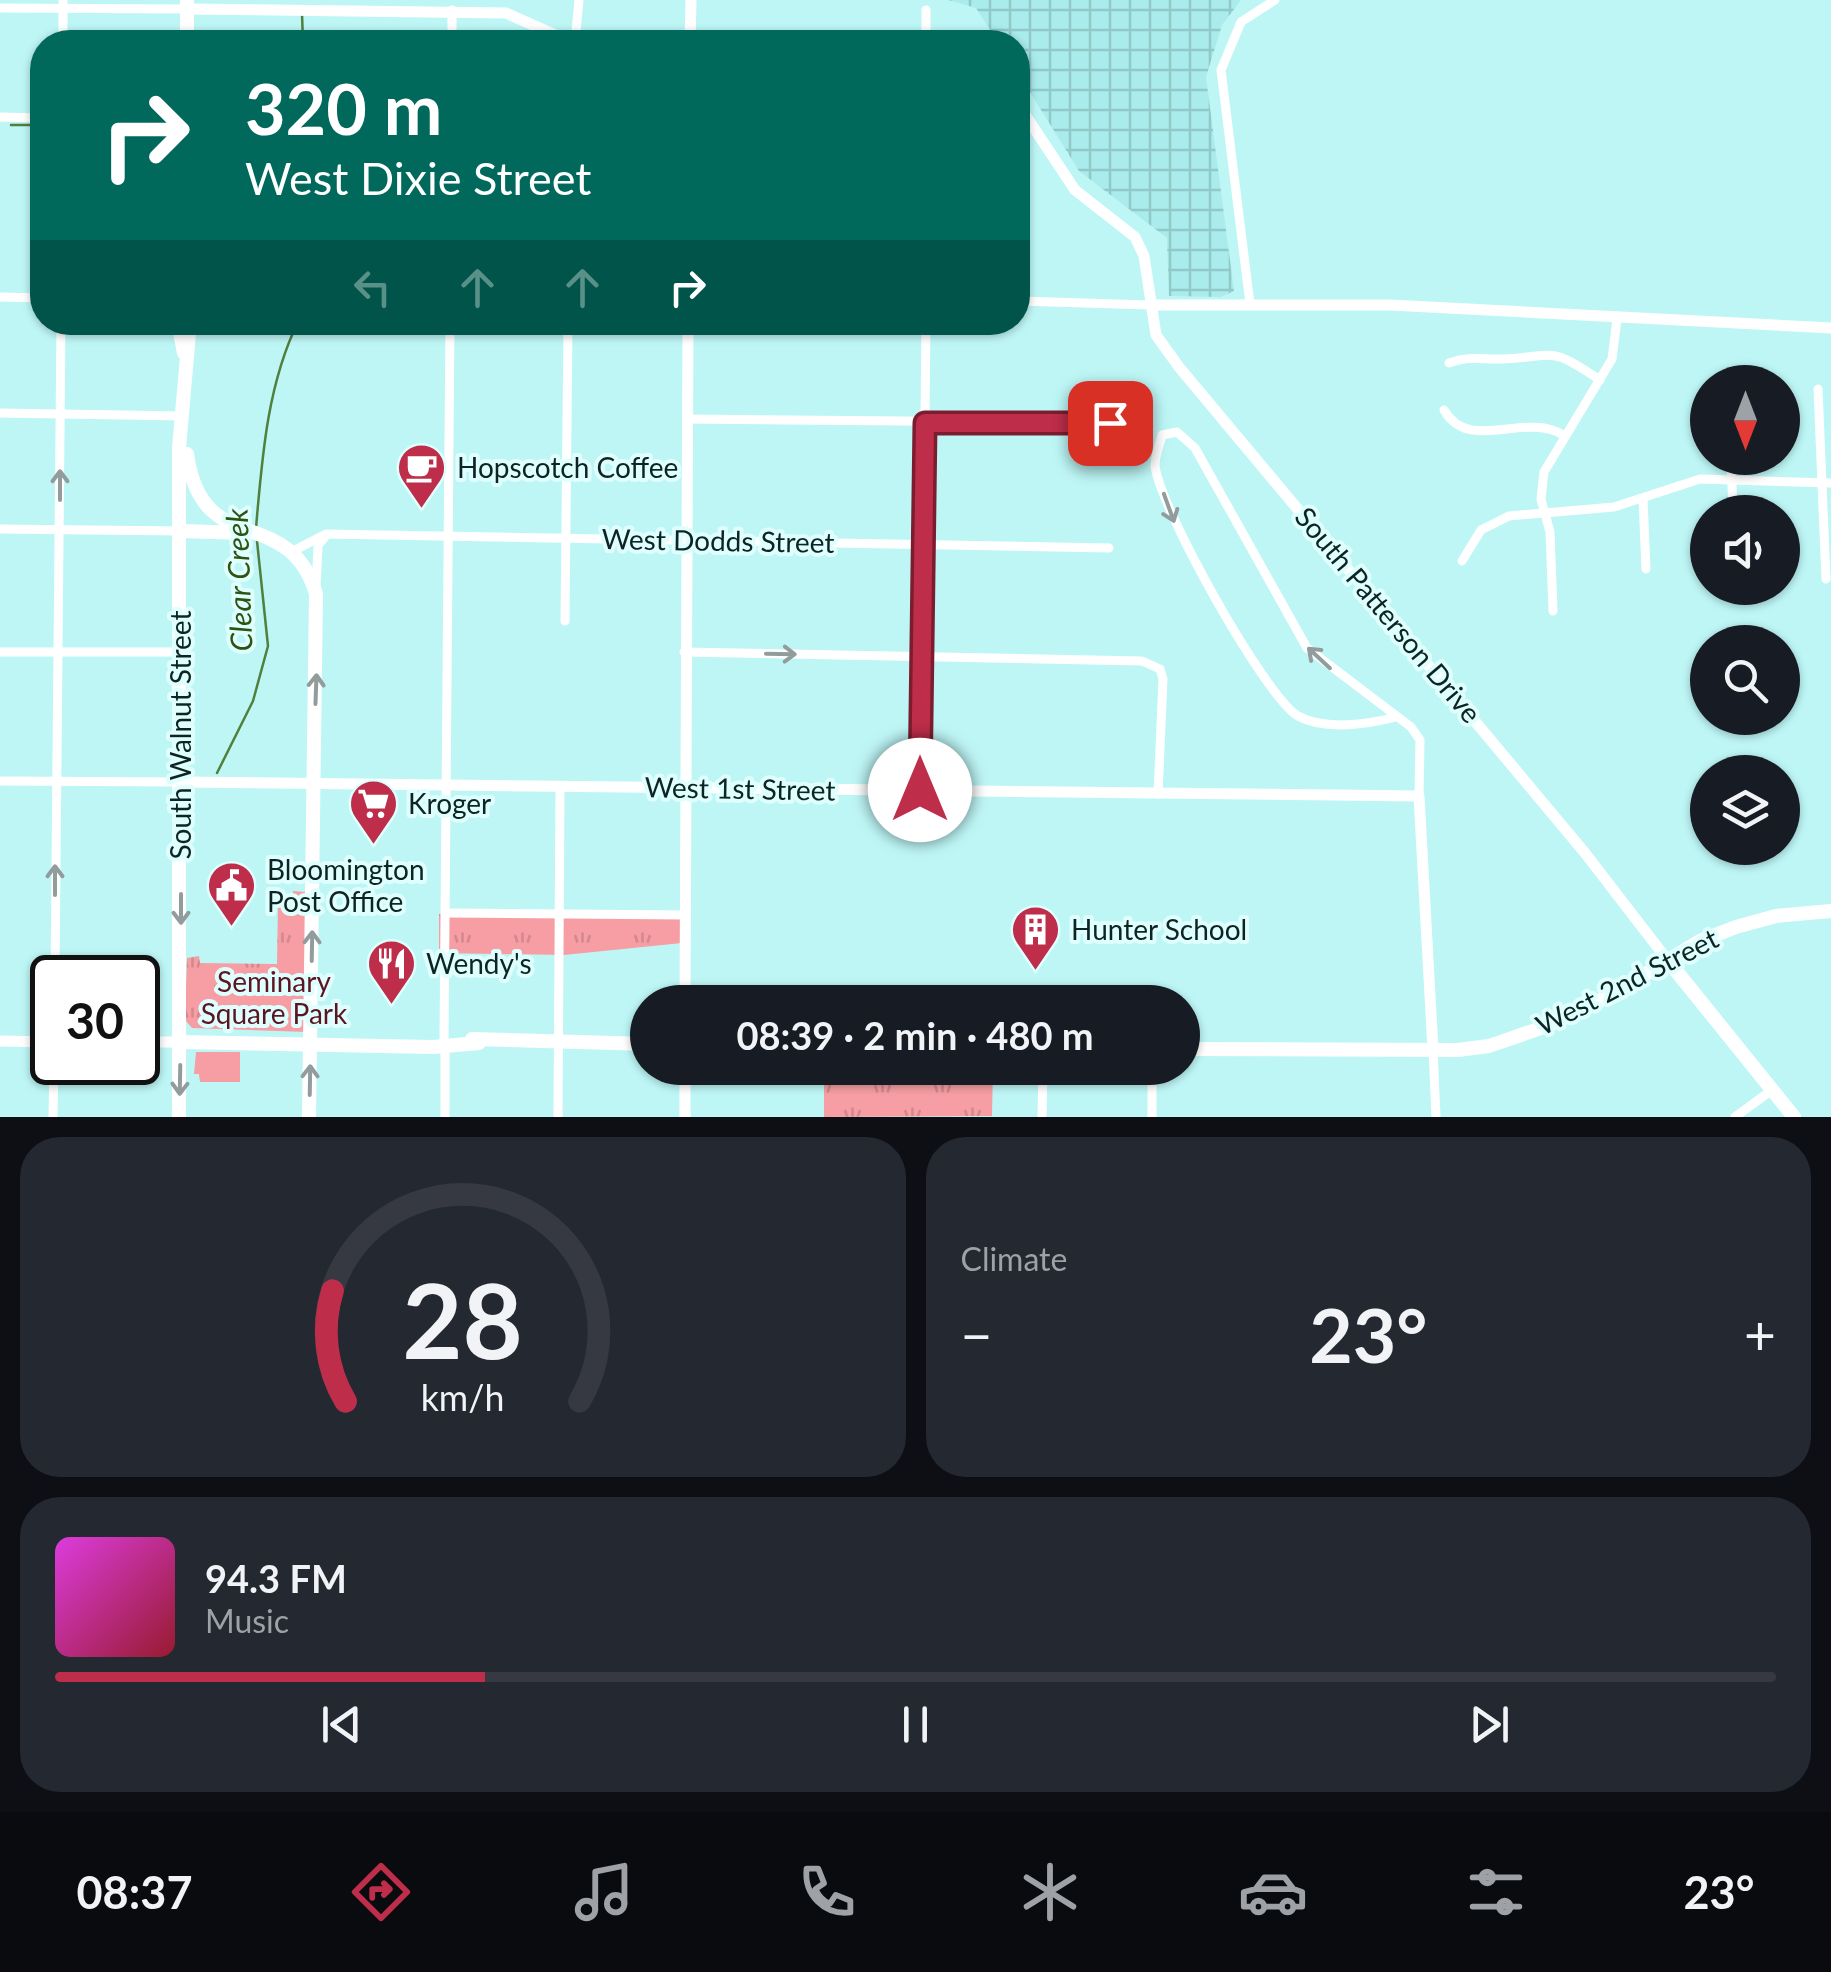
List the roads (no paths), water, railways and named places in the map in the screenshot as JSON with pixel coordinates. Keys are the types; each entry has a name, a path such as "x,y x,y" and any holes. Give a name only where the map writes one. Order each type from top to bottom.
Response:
{"main road":[{"path":"187,4 187,30"},
{"name":"South Walnut Street","path":"179,1117 179,448 184,422 180,335"},
{"name":"South Walnut Street","path":"184,354 188,335"},
{"path":"184,422 196,494 216,515 238,529 294,550 309,570 316,594 309,1117"},
{"path":"182,536 238,529"},
{"name":"West 2nd Street","path":"1200,1049 1474,1048 1518,1038 1575,1014 1700,941 1736,927 1776,916 1831,912"},
{"name":"South Patterson Drive","path":"1669,962 1794,1117"},
{"path":"180,1042 630,1044"}],"street":[{"path":"575,30 579,0"},
{"path":"691,30 692,0"},
{"path":"1250,304 1220,78 1226,54 1242,22 1275,0"},
{"path":"62,4 62,30"},
{"path":"0,8 187,4 452,10 506,13 545,30"},
{"path":"452,10 452,30"},
{"path":"926,10 926,30"},
{"path":"0,117 30,118"},
{"name":"South Patterson Drive","path":"1030,122 1075,190 1135,237 1144,256 1156,335 1179,366 1585,853 1669,962"},
{"path":"0,298 30,298"},
{"path":"1030,301 1390,305 1831,328"},
{"path":"1553,610 1550,532 1543,510 1544,472 1600,380 1616,346 1618,319"},
{"path":"55,955 61,335"},
{"path":"445,1117 450,335"},
{"path":"564,621 568,335"},
{"path":"685,985 688,335"},
{"path":"920,790 926,335"},
{"path":"1449,362 1475,354 1499,359 1556,354 1600,380"},
{"path":"1818,388 1826,484 1826,579"},
{"path":"1444,410 1455,425 1469,431 1528,424 1564,435"},
{"path":"0,414 184,422"},
{"path":"687,419 1140,423"},
{"path":"1396,716 1371,723 1327,723 1297,716 1235,633 1170,514 1155,464 1162,435 1176,432 1195,448 1308,648 1396,716 1420,740 1419,796 1436,1117"},
{"path":"1732,475 1732,495"},
{"path":"1462,561 1474,538 1488,524 1543,510 1614,507 1700,479 1826,484"},
{"path":"1643,499 1646,569"},
{"path":"0,529 182,536"},
{"path":"316,594 318,546 326,534"},
{"name":"West Dodds Street","path":"294,550 326,534 1110,548"},
{"path":"0,652 182,652"},
{"path":"684,652 1142,661 1160,669 1158,794"},
{"path":"0,781 181,782"},
{"name":"West 1st Street","path":"181,782 314,787 1419,796"},
{"path":"558,1117 560,788"},
{"path":"446,914 684,915"},
{"path":"0,1041 30,1042"},
{"path":"160,1042 180,1042"},
{"path":"54,1085 54,1117"},
{"path":"686,1085 686,1117"},
{"path":"1042,1085 1042,1117"},
{"path":"1152,1085 1152,1117"},
{"path":"1735,1117 1772,1090"}],"waterway":[{"name":"Clear Creek","path":"302,14 303,30"},
{"path":"11,125 30,125"},
{"name":"Clear Creek","path":"256,528 273,397 293,335"},
{"name":"Clear Creek","path":"217,773 253,701 268,646 257,541"}],"place":[{"name":"Hopscotch Coffee","path":"422,510"},
{"name":"Kroger","path":"373,846"},
{"name":"Bloomington Post Office","path":"232,928"},
{"name":"Hunter School","path":"1036,972"},
{"name":"Wendy's","path":"391,1006"}],"park label":[{"name":"Seminary Square Park","path":"274,998"}]}
